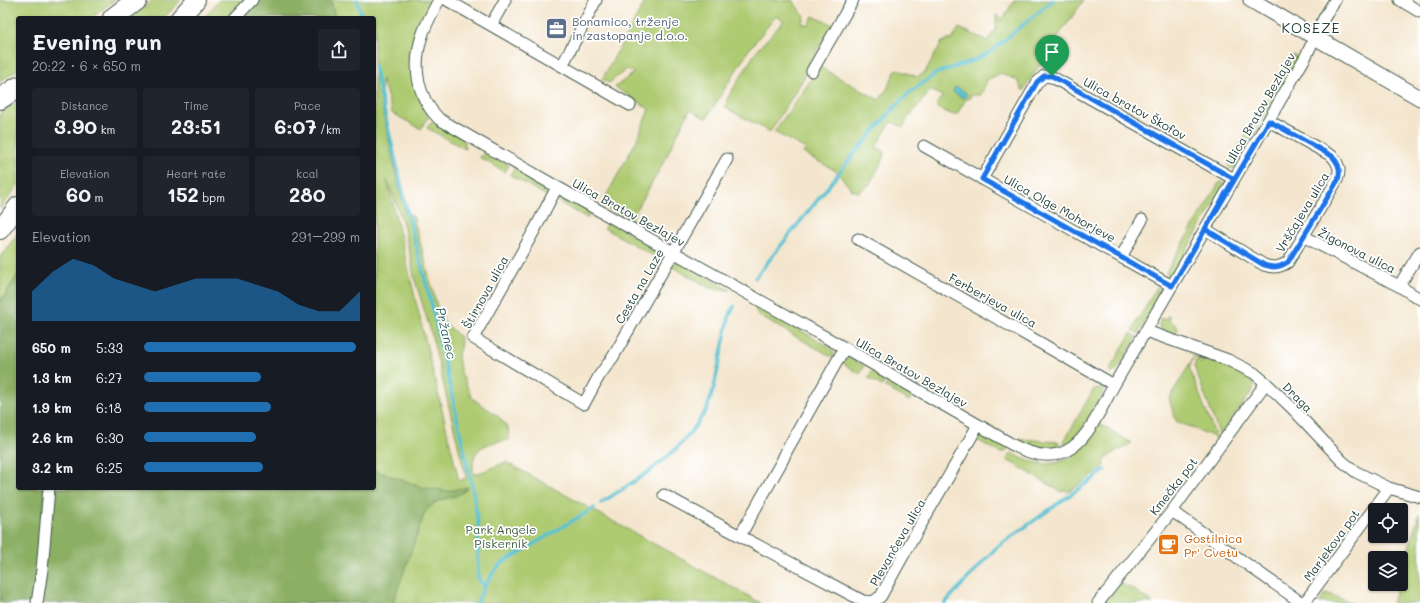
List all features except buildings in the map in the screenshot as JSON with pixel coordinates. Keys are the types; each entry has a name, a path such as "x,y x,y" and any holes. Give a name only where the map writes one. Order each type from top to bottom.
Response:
{"highway":[{"path":"116,16 136,0"},
{"path":"182,16 196,0"},
{"path":"0,99 16,88"},
{"path":"0,230 16,209"}],"main road":[{"path":"1250,0 1420,98"}],"street":[{"path":"237,16 252,0"},
{"name":"Ulica Bratov Bezlajev","path":"439,0 423,32 418,49 417,72 420,91 427,104 439,119 978,425 1027,452 1045,456 1059,454 1071,448 1083,438 1090,428 1114,384 1269,121 1306,56 1335,0"},
{"path":"447,0 630,104"},
{"path":"491,25 505,0"},
{"path":"562,66 596,0"},
{"path":"812,71 853,0"},
{"path":"1400,0 1420,12"},
{"name":"Ulica bratov Škofov","path":"982,179 1037,82 1044,76 1052,76 1234,179"},
{"name":"Vrščajeva ulica","path":"1205,229 1264,265 1272,268 1281,266 1288,262 1338,180 1340,171 1338,163 1332,156 1269,121"},
{"name":"Ulica Olge Mohorjeve","path":"924,146 1172,286"},
{"name":"Cesta na Laze","path":"584,404 599,376 613,357 727,159"},
{"name":"Štirnova ulica","path":"556,186 534,231 473,338 584,404"},
{"name":"Ulica Olge Mohorjeve","path":"1121,257 1142,220"},
{"name":"Žigonova ulica","path":"1303,236 1399,286 1420,299"},
{"name":"Ferberjeva ulica","path":"858,238 1114,384"},
{"path":"1399,286 1420,252"},
{"name":"Draga","path":"1146,331 1228,360 1254,373 1266,383 1342,462 1356,472 1389,488 1420,497"},
{"path":"740,536 844,349"},
{"name":"Kmečka pot","path":"1098,603 1172,511 1266,383"},
{"name":"Plevančeva ulica","path":"664,495 863,601 873,602 881,596 978,425"},
{"name":"Marjekova pot","path":"1172,511 1299,601 1305,602 1389,488"},
{"path":"37,603 42,570 48,490"}],"green space":[{"path":"0,0 115,0 94,16 16,16 16,70 0,82"},
{"path":"153,0 181,0 166,16 133,16"},
{"path":"219,0 245,0 228,16 206,16"},
{"path":"259,0 331,0 335,16 242,16"},
{"name":"Park Angele Piskernik","path":"270,0 432,0 430,11 417,38 420,101 429,116 421,129 392,113 382,79 381,102 405,213 413,216 438,310 444,322 460,337 461,343 458,355 460,370 472,398 498,416 508,428 509,440 487,445 481,448 477,453 474,458 474,475 506,462 761,603 0,603 18,490 376,490 376,16 255,16","holes":["387,180 402,220 414,277 431,332 466,478 459,481"]},
{"path":"646,0 792,0 804,16 802,23 808,25 813,16 833,25 816,52 807,73 770,132 726,108 727,99 757,50 784,21 776,16 748,51 706,119 690,109 662,165 630,222 601,205 637,140 649,109 615,87 634,73 627,69 609,83 602,79"},
{"path":"1014,0 1084,0 1057,38 1023,91 1018,81 1001,73 987,80 981,95 971,95 969,99 966,99 956,116 937,108 942,96 931,90 908,118 903,127 891,122 876,147 884,151 884,158 869,185 858,192 851,189 836,171 803,153 806,149 774,132 820,67 879,100 887,89 896,69 918,77 925,72 942,42 952,39 959,28 988,41 996,29 996,15 1003,19"},
{"path":"1293,55 1299,58 1235,167 1231,169 1228,165"},
{"path":"16,102 16,188 0,209 0,113"},
{"path":"435,121 462,138 465,143 465,149 427,128"},
{"path":"484,154 489,154 509,165 505,172 479,157"},
{"path":"514,168 543,184 547,189 547,196 510,175"},
{"path":"1223,182 1223,188 1174,272 1168,277 1166,272 1219,183"},
{"path":"564,197 591,211 587,218 557,201 563,199"},
{"path":"608,221 660,251 656,257 604,228"},
{"path":"16,236 16,277 0,303 0,257"},
{"path":"674,262 681,262 730,290 710,288 669,265"},
{"path":"16,277 16,490 45,490 34,603 0,603 0,303"},
{"path":"1157,287 1161,288 1161,295 1138,334 1132,330"},
{"path":"753,304 830,347 834,353 834,358 759,316"},
{"path":"1167,316 1170,317 1169,320 1178,328 1175,337 1162,332 1163,331 1159,325 1161,318 1165,320"},
{"path":"1131,333 1137,337 1117,370 1111,374 1110,369"},
{"path":"1195,355 1189,367 1216,437 1215,439 1212,436 1176,421 1169,399"},
{"path":"1198,356 1201,357 1199,362 1202,363 1204,358 1224,365 1245,376 1254,384 1253,390 1220,436 1194,366"},
{"path":"846,359 851,359 864,366 860,374 841,362"},
{"path":"872,371 887,379 882,386 868,378"},
{"path":"889,380 913,394 909,401 885,387"},
{"path":"1104,387 1103,393 1088,421 1078,434 1066,445 1064,441 1094,389"},
{"path":"1098,423 1131,443 1121,450 1119,449 1104,460 1105,466 1068,492 1064,489 1062,492 1007,460 1011,453 1026,460 1041,463 1056,463 1072,457 1070,454"},
{"path":"984,435 1008,448 1006,451 1001,453 975,439 978,436"},
{"path":"1021,439 1059,442 1061,447 1050,450 1040,449 1019,442"},
{"path":"376,471 425,488 448,491 468,487 461,494 435,503 425,512 393,603 40,603 53,490 376,490"},
{"path":"1419,514 1420,603 1392,603 1396,591 1408,591 1408,551"},
{"path":"1119,582 1126,587 1128,586 1153,603 1103,603"},
{"path":"1326,593 1353,603 1319,603"}],"water":[{"path":"956,87 965,92 967,95 963,98 953,92 954,88"}],"waterway":[{"name":"Pržanec","path":"357,0 361,16"},
{"path":"755,278 855,153 909,93 937,73 973,61 990,52 1053,0"},
{"name":"Pržanec","path":"376,75 407,211 432,306 472,486 478,523 478,578 484,587 477,603"},
{"path":"601,503 650,471 675,450 692,431 707,409 714,387 729,317 734,306"},
{"path":"945,603 997,547 1105,470"},
{"path":"484,587 495,570 502,563 594,508"}],"place":[{"name":"Bonamico, trženje in zastopanje d.o.o.","path":"556,28"},
{"name":"Gostilnica Pr' Cvetu","path":"1168,545"}],"district":[{"name":"KOSEZE","path":"1311,27"}],"route":[{"path":"1052,76 1044,76 1037,82 982,179 1172,286 1205,229 1234,179 1269,121 1332,156 1338,163 1340,171 1338,180 1288,262 1281,266 1272,268 1264,265 1205,229 1234,179 1052,76"}]}
